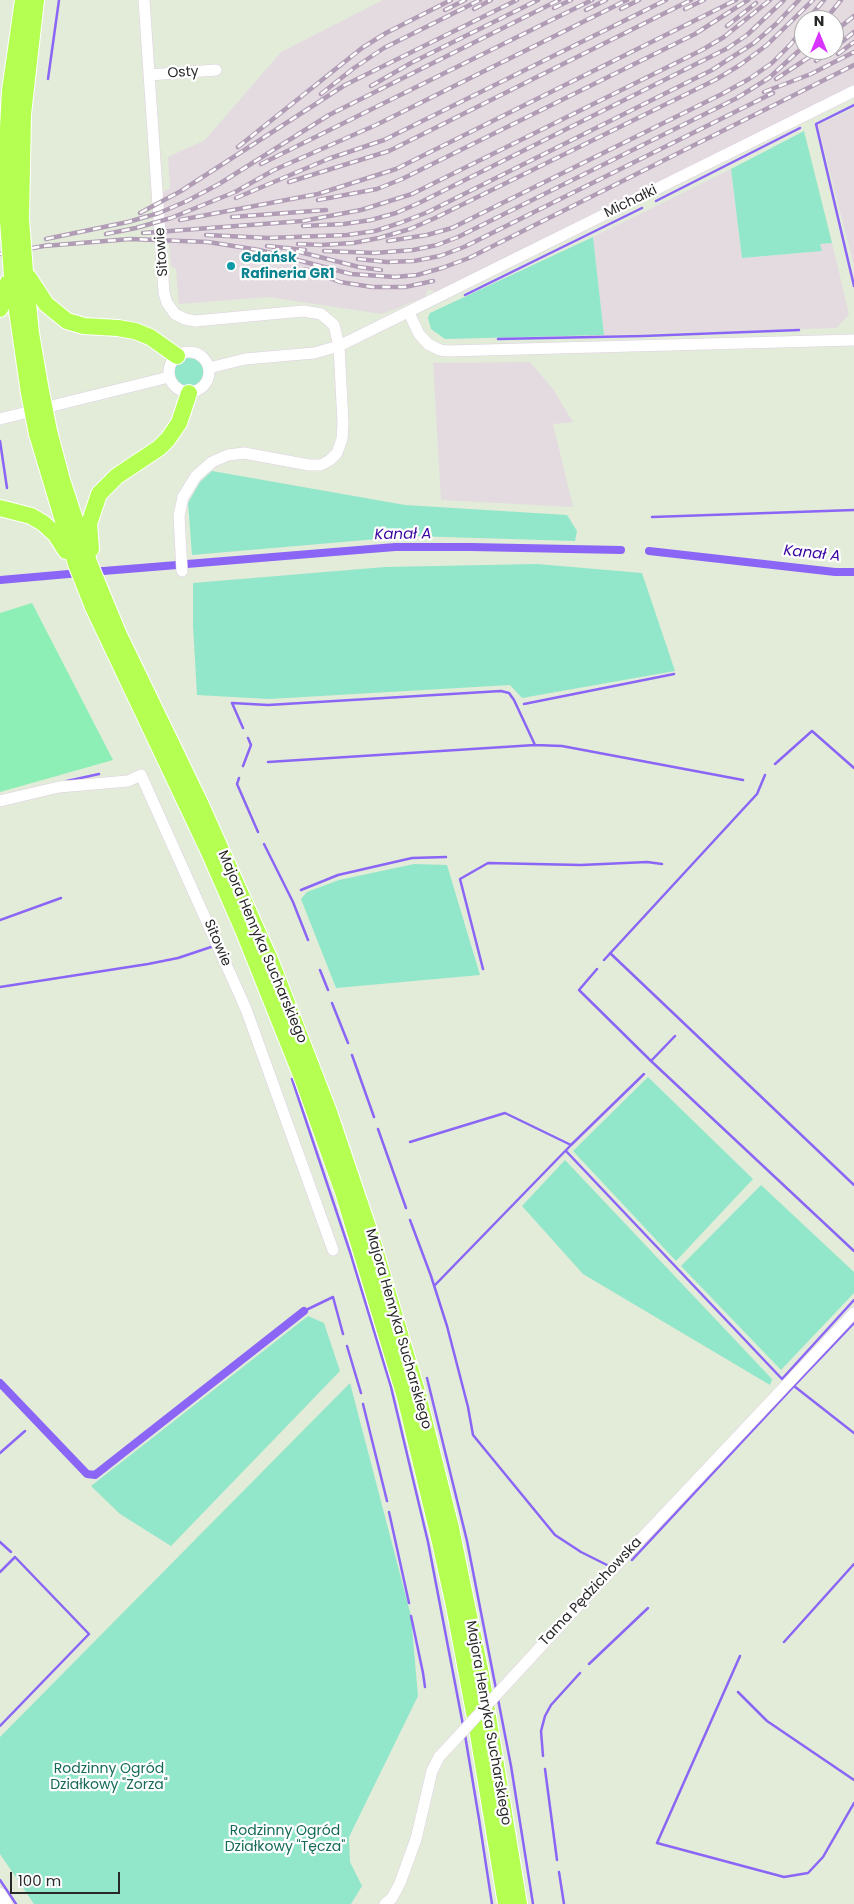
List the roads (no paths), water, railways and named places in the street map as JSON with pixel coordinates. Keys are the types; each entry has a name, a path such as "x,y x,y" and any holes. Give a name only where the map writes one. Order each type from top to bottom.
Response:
{"highway":[{"name":"Majora Henryka Sucharskiego","path":"22,0 10,91 7,146 15,220 18,274 35,392 43,432 83,565 243,930 303,1080 343,1192 405,1397 442,1551 478,1734 506,1904"},
{"name":"Majora Henryka Sucharskiego","path":"15,220 23,114 36,0"},
{"path":"0,309 8,282 18,274 46,304 67,320 84,326 135,331 150,337 177,356"},
{"path":"0,508 31,516 49,528 61,541 71,561 83,565 92,556 89,524 99,494 117,476 159,448 168,439 179,423 189,393"},
{"name":"Majora Henryka Sucharskiego","path":"100,607 134,667 215,836 271,962 329,1112 371,1236 418,1395 458,1557 481,1674 519,1904"}],"street":[{"name":"Sitowie","path":"144,0 164,293 167,304 175,314 195,321 298,311 321,314 334,326 339,346 343,423 342,439 338,453 321,465 309,465 244,453 228,455 212,462 196,476 183,497 180,516 182,571"},
{"name":"Osty","path":"150,75 216,70"},
{"name":"Michałki","path":"339,346 854,91"},
{"path":"409,313 419,334 428,344 440,350 448,351 854,340"},
{"path":"209,368 245,359 314,353 339,346"},
{"path":"190,352 202,356 209,368 207,383 199,390 189,393 174,387 169,378 171,363 177,356 190,352"},
{"path":"0,419 169,378"},
{"name":"Sitowie","path":"0,801 59,787 128,781 141,775 246,1009 333,1250"},
{"name":"Tama Pędzichowska","path":"385,1904 392,1898 400,1883 416,1839 432,1771 440,1757 592,1591 854,1313"},
{"path":"0,1894 7,1904"}],"waterway":[{"path":"48,79 59,0"},
{"path":"854,105 816,124 854,286"},
{"path":"656,201 800,128"},
{"path":"465,295 642,208"},
{"path":"498,339 799,330"},
{"path":"0,441 7,488"},
{"path":"652,517 854,510"},
{"name":"Kanał A","path":"187,564 395,547 621,550"},
{"name":"Kanał A","path":"649,551 835,572 854,572"},
{"name":"Kanał A","path":"91,572 177,565"},
{"name":"Kanał A","path":"0,580 80,573"},
{"path":"524,704 674,674"},
{"path":"243,728 232,703 268,705 501,691 509,693 514,700 535,745"},
{"path":"775,764 812,731 854,768"},
{"path":"243,766 251,745 248,738"},
{"path":"268,762 535,745 562,746 743,780"},
{"path":"67,781 99,774"},
{"path":"604,960 757,794 765,775"},
{"path":"239,778 237,784 258,832"},
{"path":"264,844 293,902 308,940"},
{"path":"301,890 338,875 412,858 446,857"},
{"path":"483,969 460,879 488,863 581,865 647,862 662,864"},
{"path":"0,920 61,898"},
{"path":"0,987 148,964 178,958 211,947"},
{"path":"610,953 854,1185"},
{"path":"597,969 579,990 651,1061 675,1036"},
{"path":"320,970 328,990"},
{"path":"332,1003 348,1043"},
{"path":"352,1055 374,1117"},
{"path":"651,1061 854,1251"},
{"path":"571,1145 644,1074"},
{"path":"292,1079 350,1252 391,1387 428,1542 463,1725"},
{"path":"410,1142 505,1113 571,1145 435,1285"},
{"path":"378,1129 406,1208"},
{"path":"566,1151 782,1379 854,1300"},
{"path":"410,1220 447,1326 468,1407 473,1435 555,1535 581,1552 609,1566"},
{"path":"304,1311 333,1297 343,1334"},
{"path":"0,1383 87,1474 95,1475 304,1311"},
{"path":"794,1386 854,1323"},
{"path":"347,1346 361,1393"},
{"path":"427,1378 467,1541 496,1689"},
{"path":"632,1560 794,1386 854,1433"},
{"path":"363,1404 387,1501"},
{"path":"0,1453 25,1431"},
{"path":"389,1512 409,1603"},
{"path":"0,1542 11,1552"},
{"path":"0,1572 15,1557 89,1634 0,1726"},
{"path":"784,1642 854,1564"},
{"path":"589,1664 648,1608"},
{"path":"411,1616 425,1687"},
{"path":"740,1656 657,1843 784,1877 808,1873 823,1857 854,1803"},
{"path":"543,1756 541,1731 545,1716 551,1705 580,1673"},
{"path":"738,1692 767,1721 854,1780"},
{"path":"498,1699 511,1766 533,1904"},
{"path":"465,1735 492,1904"},
{"path":"545,1769 557,1860"},
{"path":"559,1872 564,1904"},
{"path":"0,1880 16,1904"}],"railway":[{"path":"238,147 362,48 386,33 451,0"},
{"path":"445,10 465,0"},
{"path":"321,94 354,68 384,48 480,0"},
{"path":"474,9 491,0"},
{"path":"140,213 181,191 345,85 517,0"},
{"path":"371,86 411,63 538,0"},
{"path":"46,239 128,222 159,213 187,201 219,184 329,115 559,0"},
{"path":"554,8 571,0"},
{"path":"261,164 592,0"},
{"path":"586,10 606,0"},
{"path":"106,234 171,218 235,192 274,170 376,125 627,0"},
{"path":"621,9 639,0"},
{"path":"236,198 328,159 384,140 666,0"},
{"path":"289,182 389,151 691,0"},
{"path":"685,9 704,0"},
{"path":"180,220 318,194 396,169 736,0"},
{"path":"318,200 377,189 402,179 695,34 748,0"},
{"path":"143,233 303,221 361,210 412,194 702,50 724,37 770,0"},
{"path":"303,226 344,224 371,220 396,213 421,202 728,48 747,35 784,0"},
{"path":"206,235 268,238 347,235 375,231 428,212 712,70 754,43 799,0"},
{"path":"298,244 353,243 410,229 435,218 715,80 740,65 767,45 813,0"},
{"path":"816,10 824,0"},
{"path":"833,10 841,0"},
{"path":"727,26 756,3"},
{"path":"844,24 854,16"},
{"path":"844,40 854,32"},
{"path":"388,241 427,235 452,228 722,94 772,63 794,40"},
{"path":"844,50 854,42"},
{"path":"764,92 811,74 854,52"},
{"path":"324,251 374,253 413,250 437,245 458,237 737,98 769,78 794,55"},
{"path":"776,79 805,60"},
{"path":"44,246 130,239 208,242 259,250 351,274 395,277 417,275 469,258 854,65"},
{"path":"358,259 387,262 414,261 440,256 464,247 773,93"},
{"path":"232,217 326,210"},
{"path":"0,254 49,245"},
{"path":"267,246 305,250"},
{"path":"296,251 359,267 381,270"},
{"path":"305,269 340,282 372,287 405,287 433,281"}],"place":[{"name":"Gdańsk Rafineria GR1","path":"231,266"}],"park label":[{"name":"Rodzinny Ogród Działkowy \"Zorza\"","path":"109,1778"},
{"name":"Rodzinny Ogród Działkowy \"Tęcza\"","path":"285,1839"}]}
